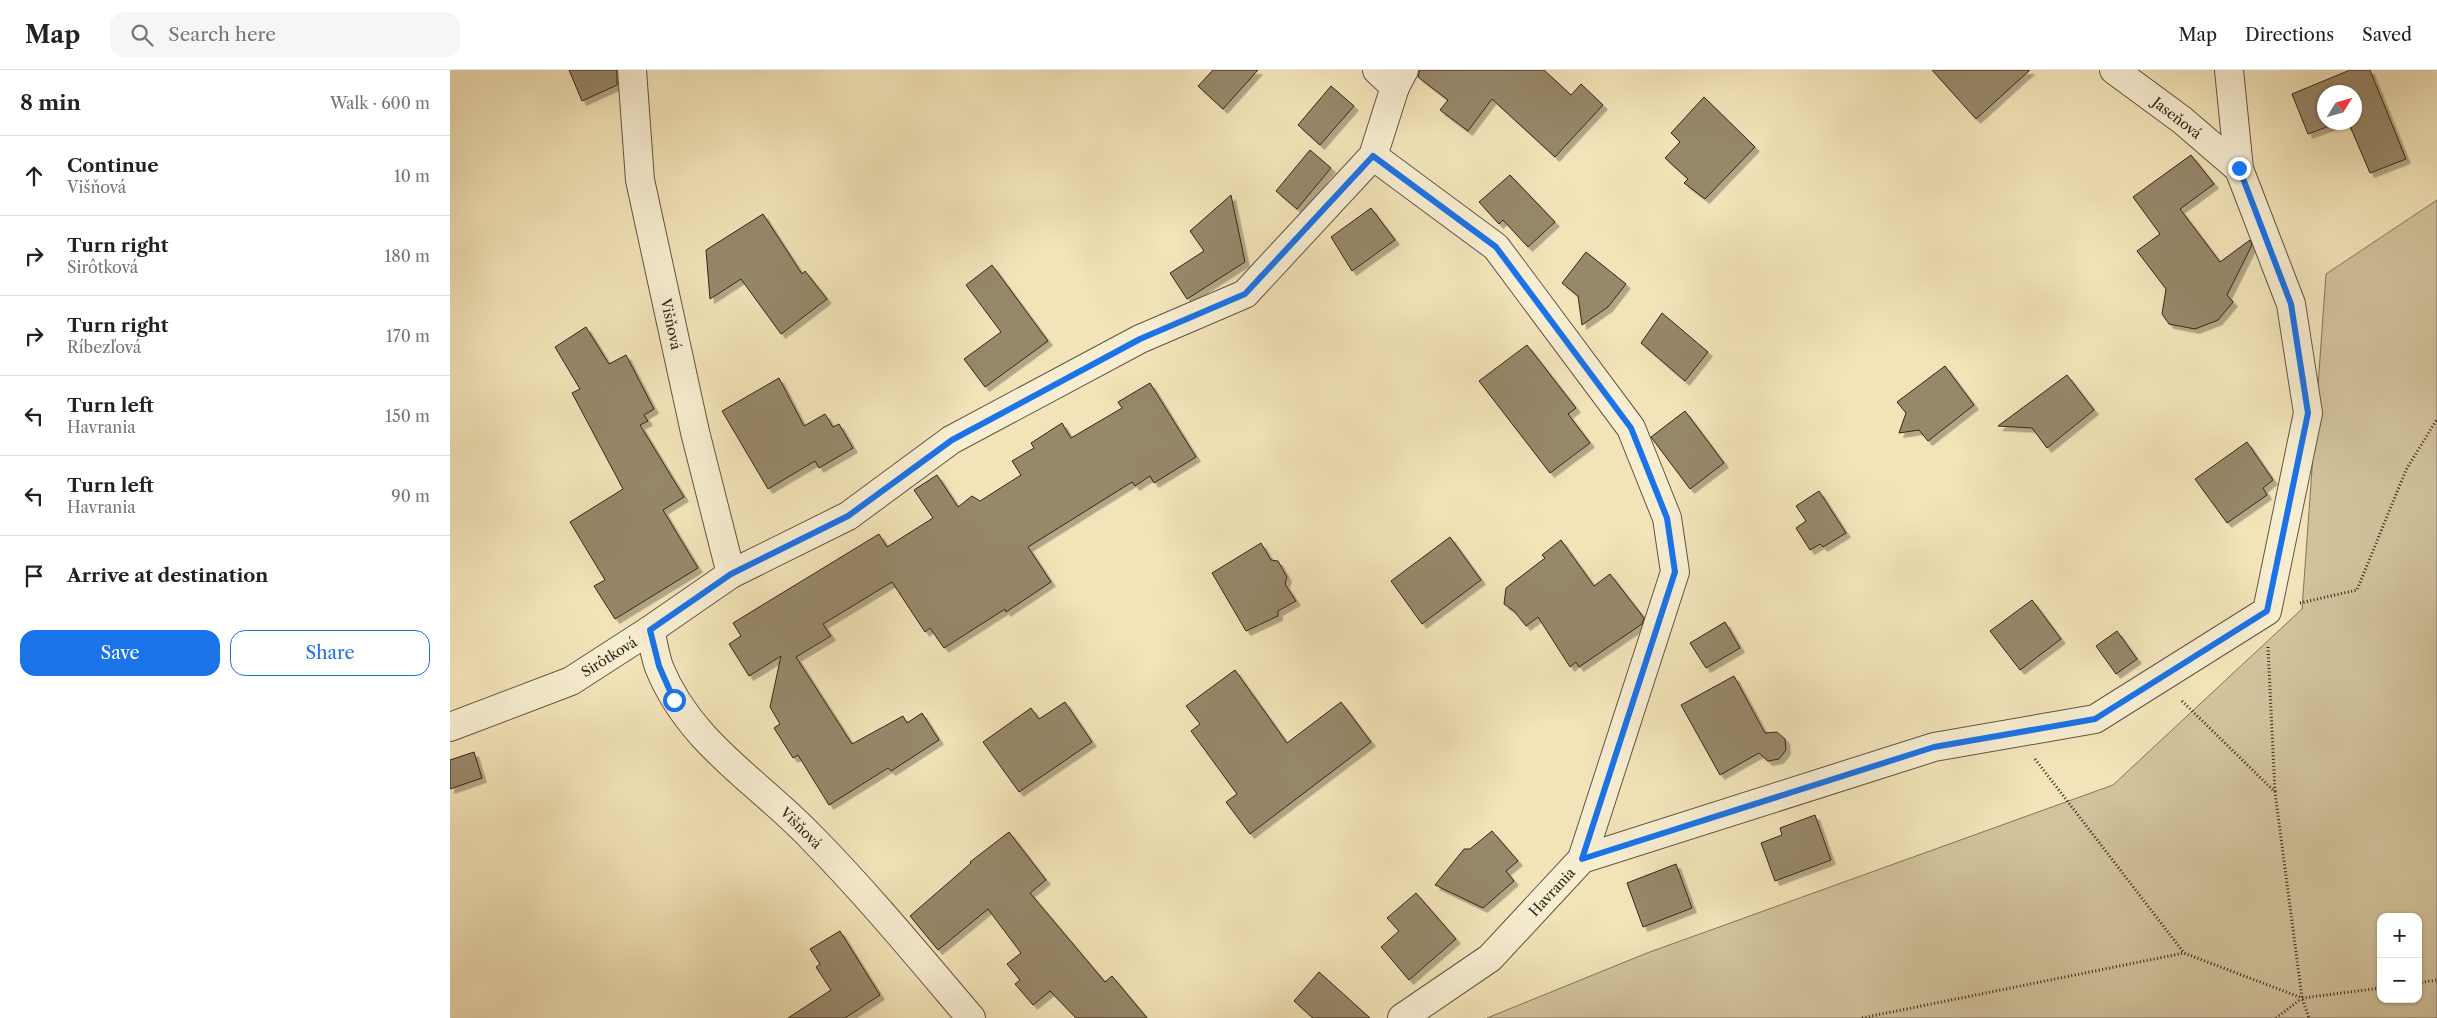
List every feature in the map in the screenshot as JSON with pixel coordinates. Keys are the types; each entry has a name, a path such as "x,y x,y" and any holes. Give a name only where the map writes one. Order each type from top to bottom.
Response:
{"street":[{"name":"Višňová","path":"632,70 640,180 695,432 731,574"},
{"name":"Jaseňová","path":"2114,70 2182,120 2239,168"},
{"path":"2229,70 2239,168 2291,304 2308,413 2267,611"},
{"name":"Sirôtková","path":"450,727 570,681 650,630 731,574 848,516 952,440 1140,339 1245,294 1373,156 1392,76"},
{"path":"1373,156 1496,247 1631,428 1667,518 1675,572 1582,859"},
{"name":"Havrania","path":"1402,1018 1490,958 1582,859 1934,747 2095,719 2267,611"},
{"name":"Višňová","path":"650,630 659,666 674,700 696,731 724,760 774,801 812,838 878,910 971,1018"}],"path":[{"path":"2309,1018 2302,998 2275,792 2267,611 2357,590 2406,470 2437,419"},
{"path":"2159,680 2275,792"},
{"path":"2015,733 2184,953 2302,998 2377,989"},
{"path":"1862,1018 2184,953"},
{"path":"2422,982 2437,980"},
{"path":"2276,1018 2302,998"}],"shaded area":[{"path":"2437,200 2437,1018 1487,1018 1647,953 2113,785 2302,609 2326,274"}],"building":[{"path":"569,70 617,70 617,85 582,101"},
{"path":"1213,70 1258,70 1223,109 1198,86"},
{"path":"1420,70 1544,70 1571,95 1581,84 1603,105 1555,157 1492,99 1468,131 1440,110 1448,100 1418,77"},
{"path":"1932,70 2030,70 1976,119"},
{"path":"2350,70 2370,70 2406,159 2370,173 2352,130 2362,130 2362,85 2317,85 2317,130 2319,130 2308,134 2292,94"},
{"path":"1331,86 1354,106 1320,145 1298,125"},
{"path":"1704,97 1755,147 1705,199 1684,183 1688,179 1665,158 1680,142 1671,133"},
{"path":"1310,150 1331,168 1297,209 1276,191"},
{"path":"2191,155 2214,184 2180,209 2220,262 2250,240 2252,245 2227,295 2233,302 2218,320 2195,329 2169,324 2162,314 2166,289 2137,251 2160,234 2133,197"},
{"path":"1510,175 1555,222 1528,247 1503,220 1499,224 1479,202"},
{"path":"1231,195 1245,262 1187,299 1170,273 1204,251 1190,231"},
{"path":"1371,208 1395,240 1352,271 1331,237"},
{"path":"763,214 802,274 805,271 827,299 781,334 741,279 710,299 706,250"},
{"path":"1586,252 1626,284 1608,307 1582,325 1578,296 1562,283"},
{"path":"992,265 1048,341 985,387 964,359 1001,332 966,285"},
{"path":"1662,313 1708,352 1685,381 1641,343"},
{"path":"586,327 609,364 626,355 654,409 644,415 648,421 640,425 684,497 663,510 698,568 615,619 594,586 605,580 570,522 623,489 572,393 580,389 555,347"},
{"path":"1527,345 1576,408 1568,414 1590,443 1550,473 1479,381"},
{"path":"1945,366 1974,405 1928,441 1919,430 1899,433 1906,413 1897,402"},
{"path":"2067,375 2094,410 2047,448 2032,428 1998,426"},
{"path":"779,378 804,426 825,414 833,427 839,424 853,448 819,468 815,461 768,489 722,411"},
{"path":"1150,383 1196,457 1154,483 1150,476 1135,486 1132,482 1028,547 1051,582 1006,612 1005,609 944,648 930,628 925,632 892,582 823,624 831,636 796,657 852,744 903,716 907,723 922,713 939,740 891,771 888,768 829,805 798,755 793,758 774,728 780,724 770,707 781,656 749,676 729,644 741,636 733,623 879,534 887,547 933,518 914,490 937,475 958,507 972,496 980,501 1021,475 1012,461 1034,448 1031,443 1062,423 1071,438 1122,408 1118,402"},
{"path":"1685,411 1724,463 1690,489 1651,437"},
{"path":"2247,442 2273,480 2263,488 2267,495 2227,523 2195,479"},
{"path":"1819,491 1846,533 1823,547 1820,544 1810,550 1796,528 1806,521 1796,506"},
{"path":"1450,537 1481,580 1422,624 1391,581"},
{"path":"1561,540 1594,586 1610,574 1644,618 1642,624 1579,667 1576,662 1570,667 1538,617 1526,626 1514,611 1504,604 1506,588 1545,558 1542,555"},
{"path":"1261,543 1271,560 1278,561 1287,577 1285,584 1296,601 1278,611 1278,616 1246,631 1212,573"},
{"path":"2032,600 2061,639 2020,670 1990,631"},
{"path":"1725,622 1740,648 1706,668 1690,643"},
{"path":"2117,631 2137,659 2116,674 2096,646"},
{"path":"1235,670 1287,743 1341,702 1371,742 1250,834 1226,802 1237,794 1191,731 1200,724 1186,706"},
{"path":"1734,676 1765,733 1777,732 1785,739 1786,750 1779,759 1768,761 1759,753 1720,775 1681,705"},
{"path":"1065,702 1092,742 1019,792 983,742 1031,708 1039,719"},
{"path":"474,752 482,778 450,789 450,760"},
{"path":"1815,815 1831,860 1775,881 1761,843 1782,835 1780,828"},
{"path":"1492,831 1518,861 1506,871 1514,881 1483,908 1435,885 1464,849 1470,849"},
{"path":"1009,832 1046,880 1030,893 1105,982 1112,976 1147,1018 1076,1018 1050,991 1033,1005 1015,984 1020,980 1007,964 1021,953 988,909 938,950 910,916 970,862"},
{"path":"1676,864 1692,908 1643,927 1627,883"},
{"path":"1416,893 1456,939 1409,980 1381,947 1399,931 1387,918"},
{"path":"840,931 880,995 845,1018 788,1018 831,990 816,967 820,964 810,949"},
{"path":"1319,972 1370,1018 1313,1018 1294,1001"}],"route":[{"path":"674,700 659,666 650,630 731,574 848,516 952,440 1140,339 1245,294 1373,156 1496,247 1631,428 1667,518 1675,572 1582,859 1934,747 2095,719 2267,611 2308,413 2291,304 2239,168"}]}
